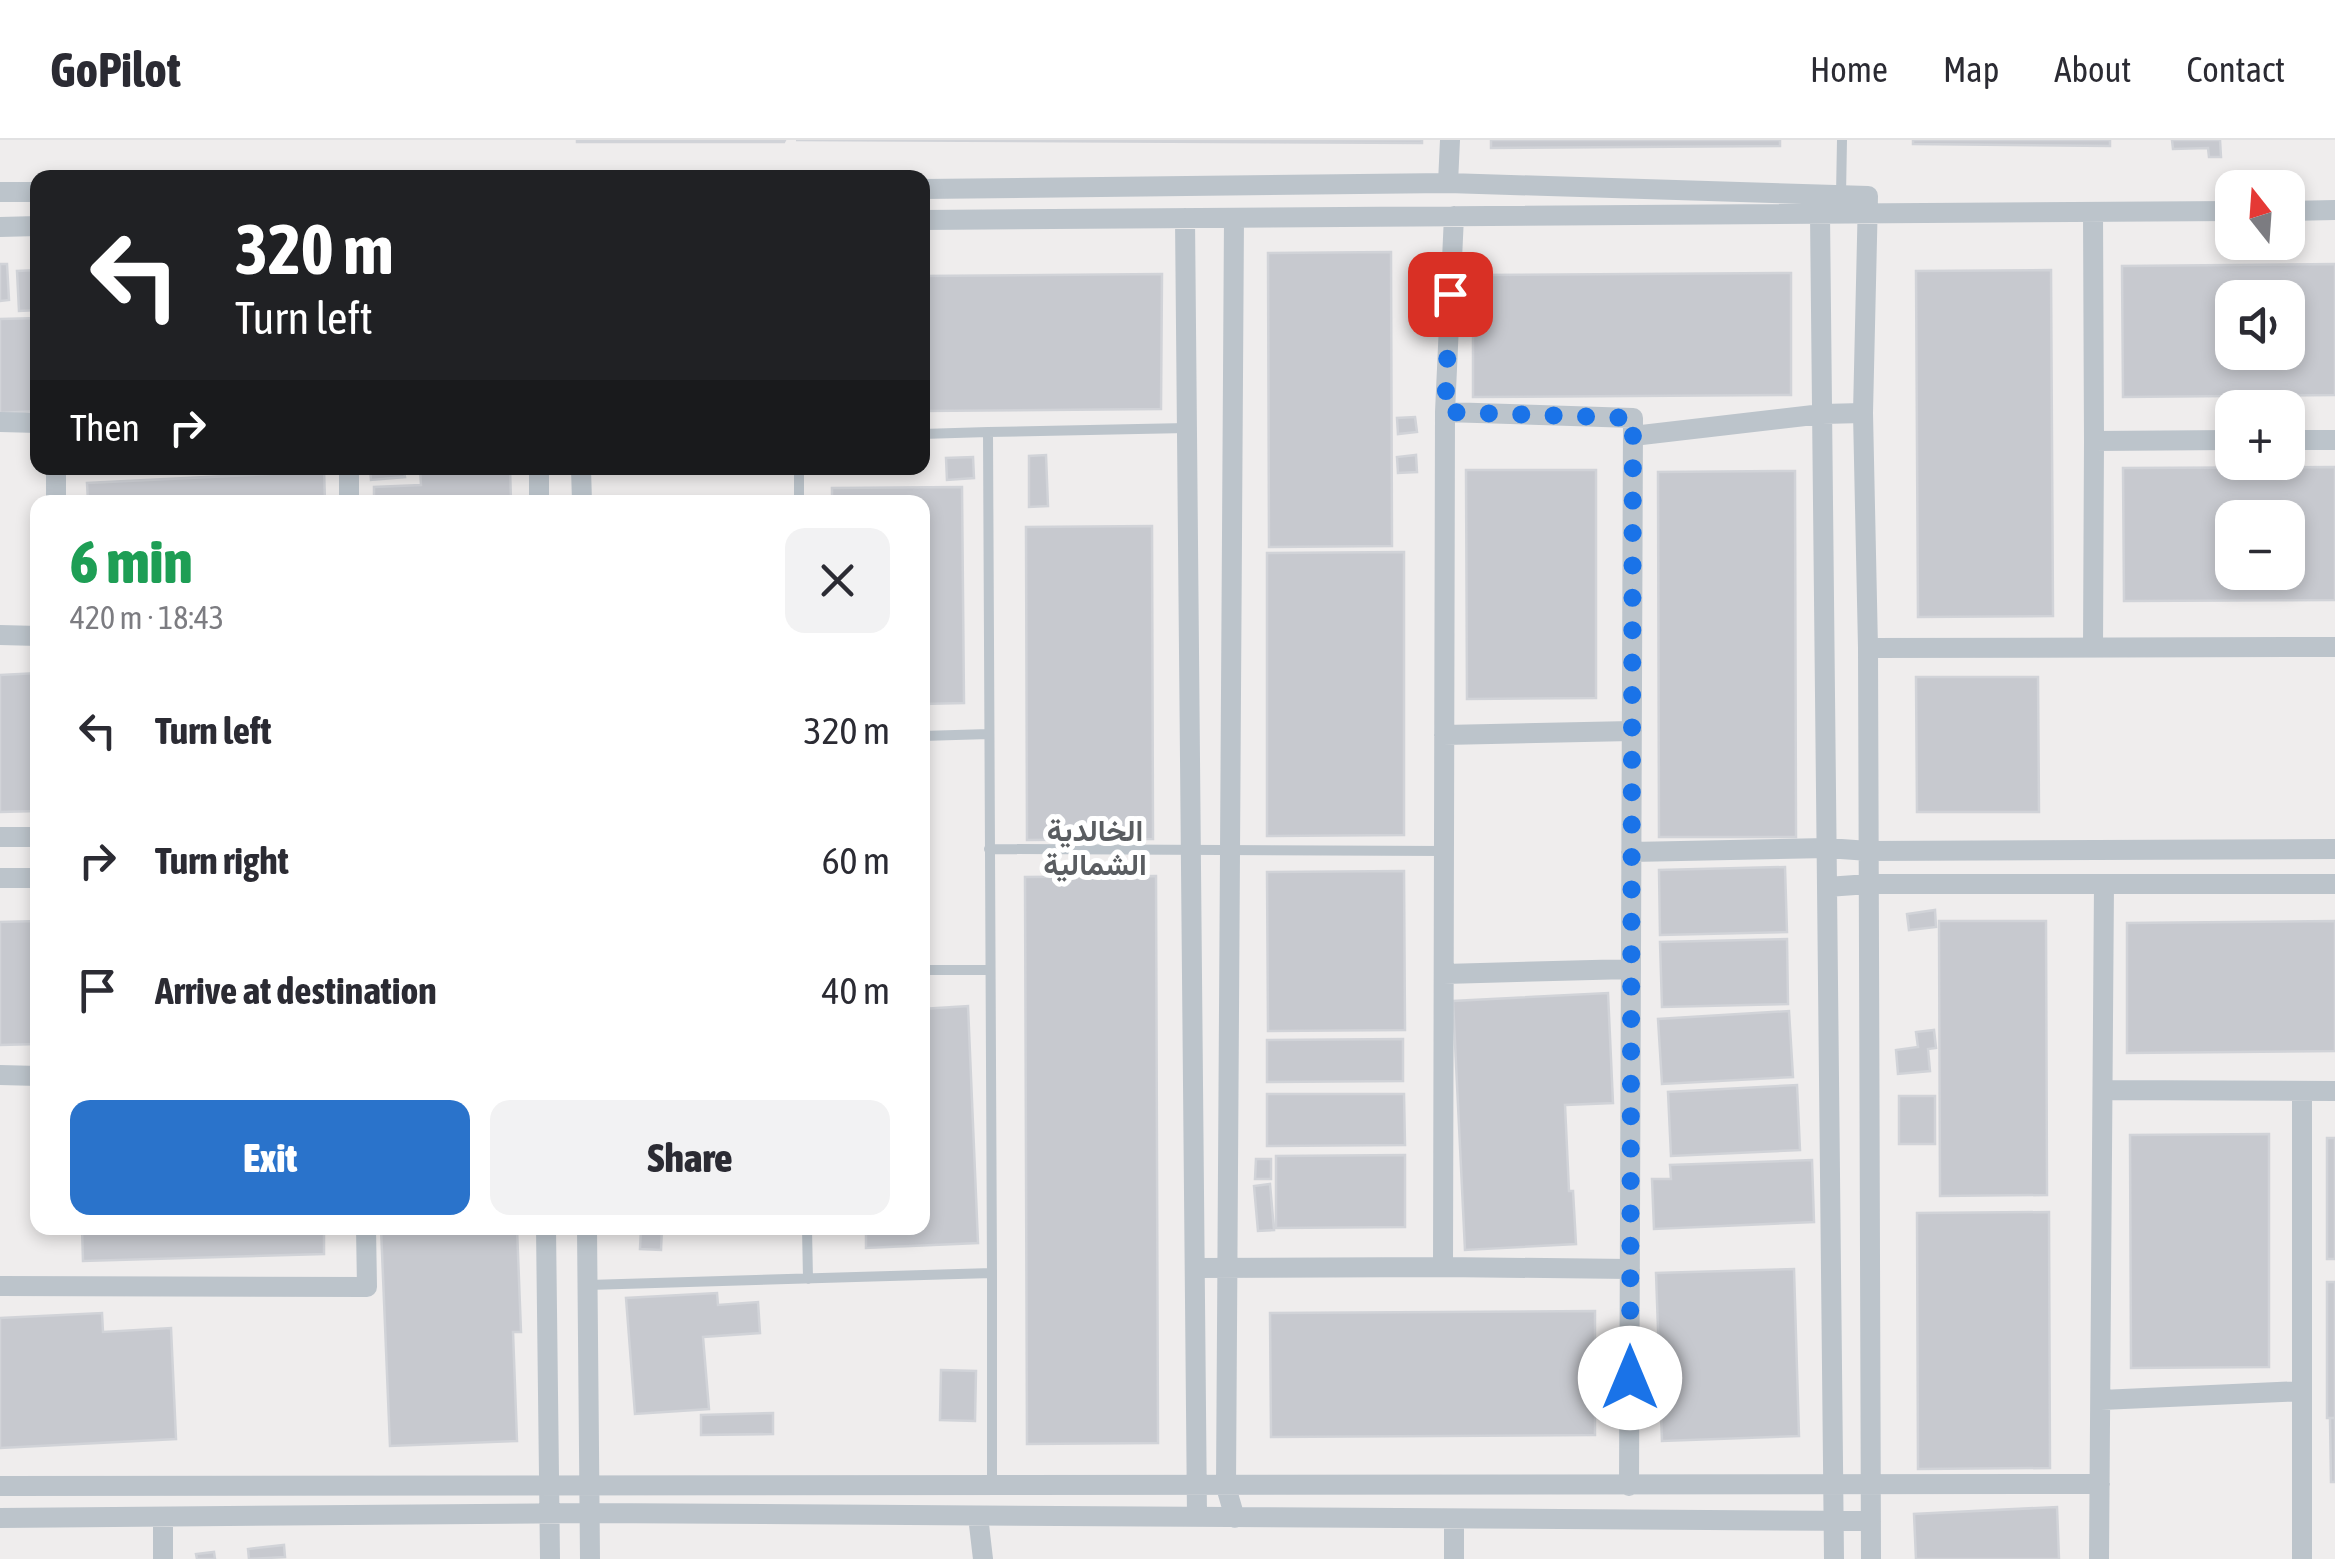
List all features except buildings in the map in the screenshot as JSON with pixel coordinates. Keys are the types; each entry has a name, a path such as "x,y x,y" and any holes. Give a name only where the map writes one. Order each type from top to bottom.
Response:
{"street":[{"path":"1448,183 1450,140"},
{"path":"930,189 1448,183 1868,196 1864,413 1871,1559"},
{"path":"0,192 30,192"},
{"path":"2305,210 2335,210"},
{"path":"930,220 2215,211"},
{"path":"2093,212 2093,648"},
{"path":"1820,214 1834,1559"},
{"path":"1443,1267 1445,412 1454,216"},
{"path":"1186,218 1197,1518"},
{"path":"1234,218 1226,1486 1235,1518"},
{"path":"0,227 30,226"},
{"path":"1445,412 1633,418 1629,1486"},
{"path":"1633,436 1822,414 1864,413"},
{"path":"0,422 30,423"},
{"path":"2094,440 2215,440"},
{"path":"2305,440 2335,440"},
{"path":"0,636 30,636"},
{"path":"1868,648 2335,646"},
{"path":"1444,736 1632,731"},
{"path":"0,837 30,836"},
{"path":"1631,852 1826,848 2335,849"},
{"path":"0,878 30,878"},
{"path":"1827,888 1869,884 2335,884"},
{"path":"2099,1559 2104,884"},
{"path":"1444,974 1631,969"},
{"path":"0,1075 30,1076"},
{"path":"2102,1090 2335,1091"},
{"path":"2302,1091 2302,1559"},
{"path":"0,1286 366,1287 366,1235"},
{"path":"546,1235 550,1559"},
{"path":"587,1235 590,1559"},
{"path":"1195,1268 1630,1269"},
{"path":"2100,1400 2302,1391"},
{"path":"0,1486 2100,1484"},
{"path":"0,1518 590,1513 1872,1521"},
{"path":"978,1516 983,1559"},
{"path":"163,1517 164,1559"},
{"path":"1454,1520 1454,1559"}],"lane":[{"path":"1841,196 1842,140"},
{"path":"930,434 1187,428"},
{"path":"988,432 992,1487"},
{"path":"930,736 989,734"},
{"path":"988,850 1444,851"},
{"path":"930,970 990,970"},
{"path":"807,1235 808,1278"},
{"path":"588,1284 992,1274"}],"district":[{"name":"الخالدية الشمالية","path":"1095,847"}],"route":[{"path":"1450,294 1445,412 1633,418 1630,1378"}]}
